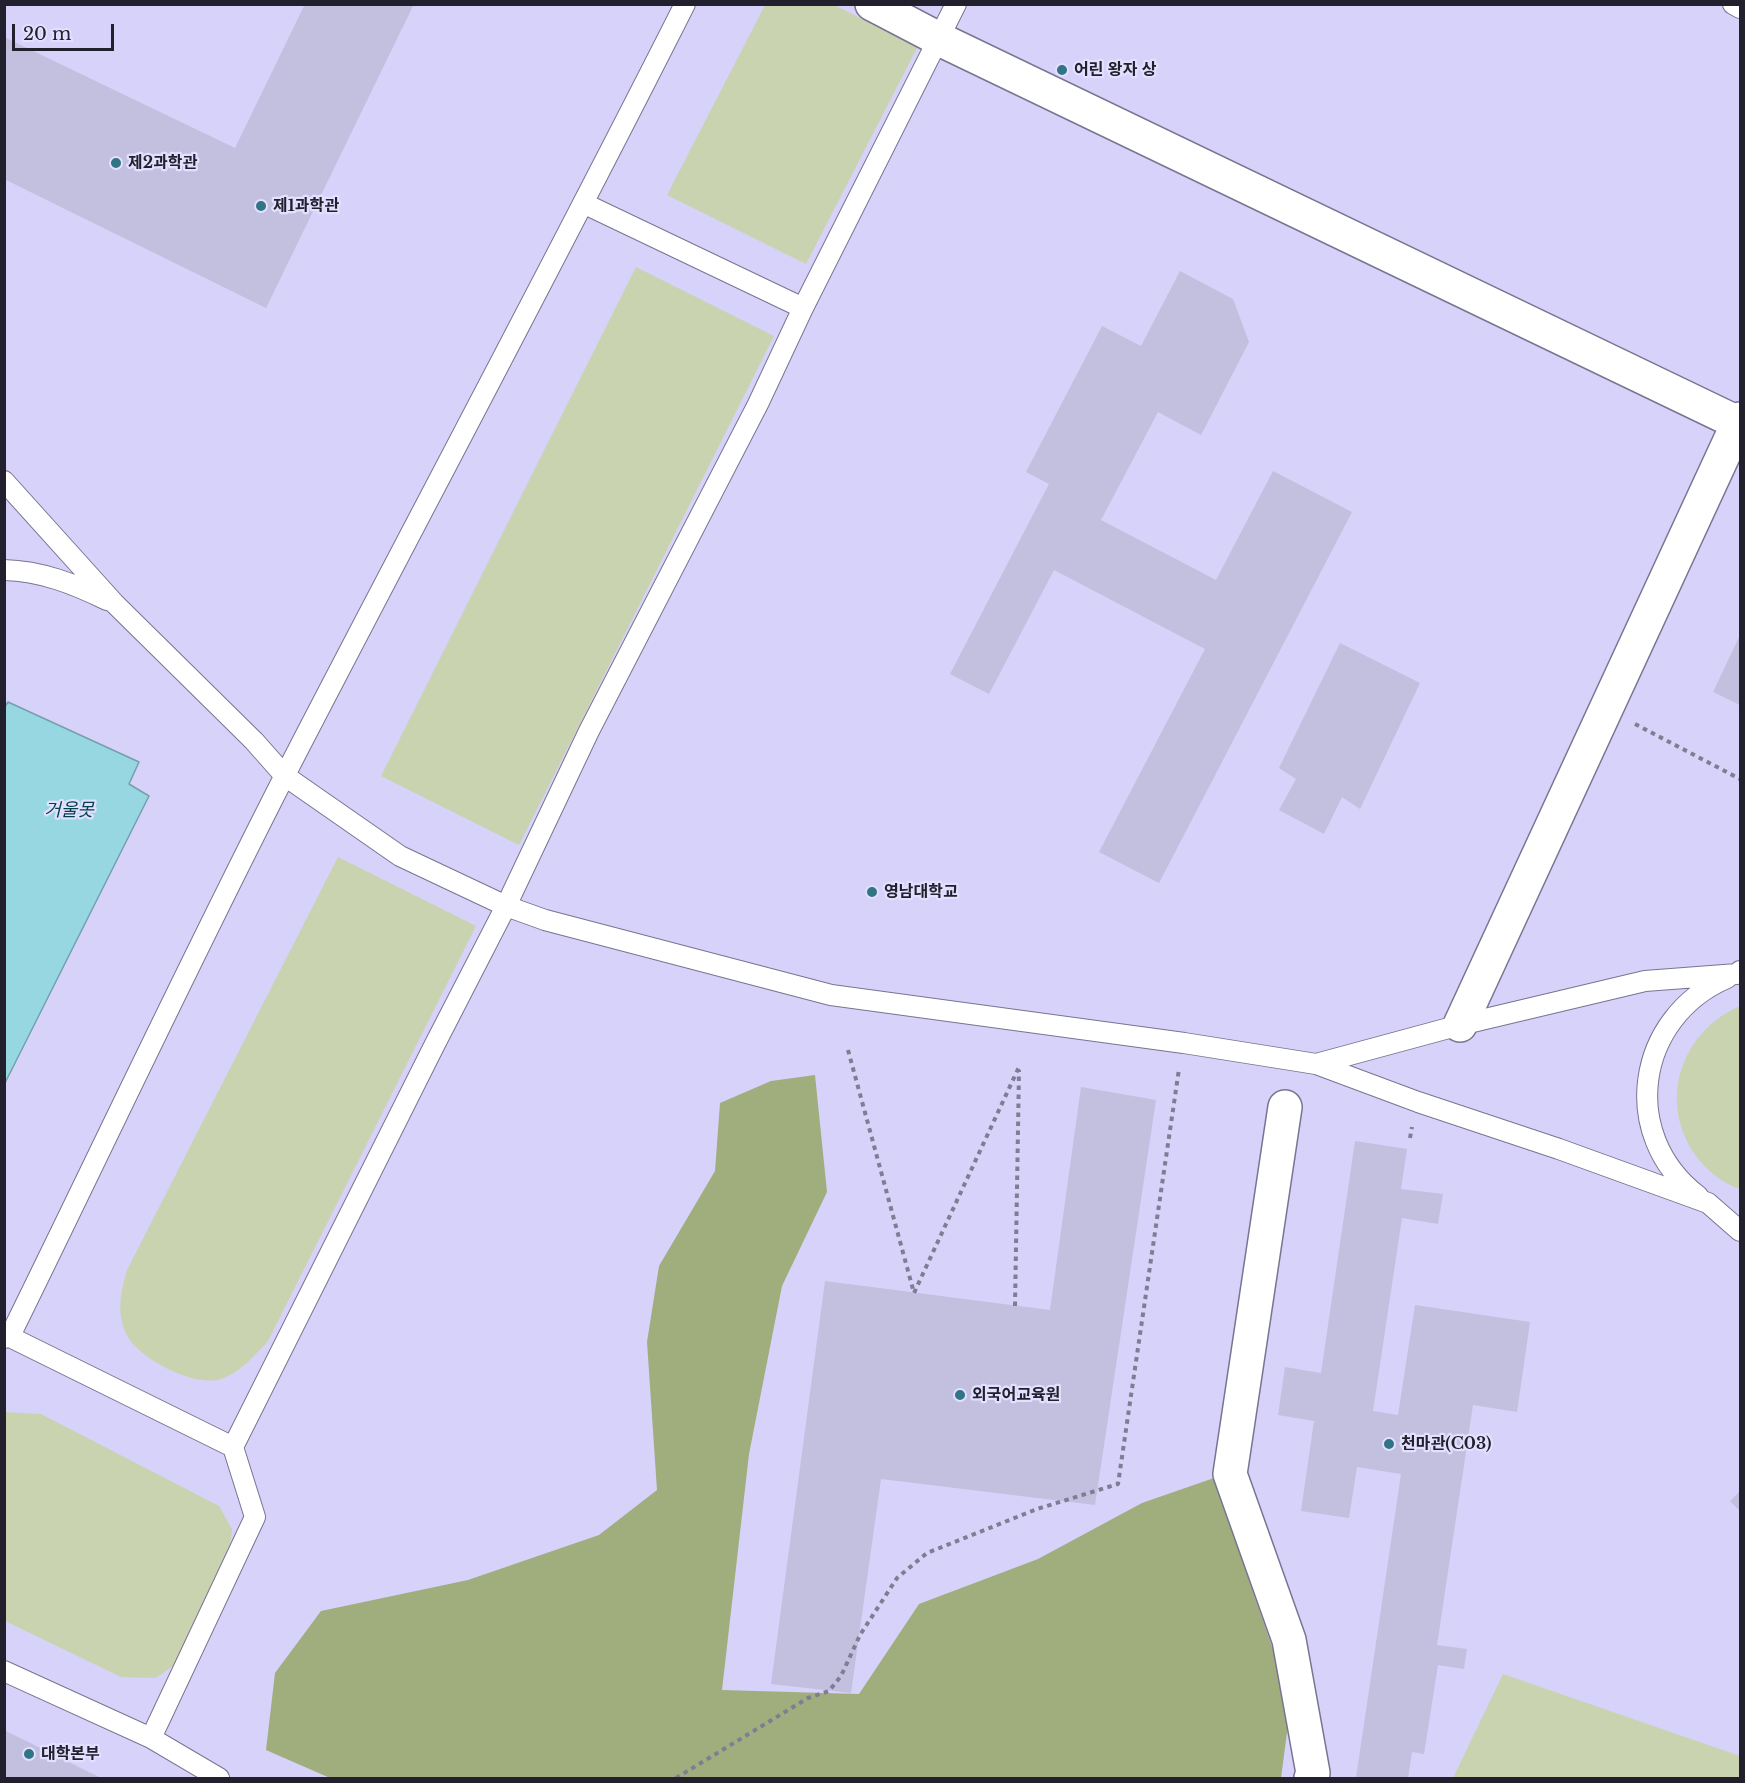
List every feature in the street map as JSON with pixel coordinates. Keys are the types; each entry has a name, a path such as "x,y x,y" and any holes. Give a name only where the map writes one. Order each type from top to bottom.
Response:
{"street":[{"path":"872,4 939,39 1739,421 1460,1025"},
{"path":"1285,1107 1230,1474 1289,1640 1313,1773 1311,1779"}],"lane":[{"path":"233,1447 6,1336 227,889 585,204 685,4"},
{"path":"151,1738 255,1516 233,1447 506,906 590,731 758,404 803,308 956,4"},
{"path":"1733,4 1740,8"},
{"path":"585,204 803,308"},
{"path":"4,481 114,603 254,741 285,776 400,856 506,906 545,920 831,994 1184,1043 1316,1064 1418,1102 1559,1149 1740,1216"},
{"path":"4,570 22,570 62,579 114,603"},
{"path":"1316,1064 1460,1025 1645,981 1739,973"},
{"path":"1739,973 1711,985 1687,1002 1668,1024 1655,1051 1648,1079 1647,1108 1654,1137 1667,1163 1685,1185 1740,1231"},
{"path":"4,1671 151,1738 219,1779"}],"path":[{"path":"1606,708 1740,779"},
{"path":"676,1779 807,1698 829,1692 842,1676 860,1635 897,1578 927,1553 1037,1509 1118,1484 1184,1043"},
{"path":"848,1050 914,1293 1019,1067 1015,1306"}],"shaded area":[{"name":"영남대학교","path":"5,5 1740,5 1740,1778 5,1778"},
{"path":"765,5 834,5 918,46 806,264 667,195"},
{"path":"636,267 774,336 519,845 381,776"},
{"path":"338,857 476,926 268,1341 247,1363 221,1379 209,1381 181,1375 139,1350 124,1329 121,1300 127,1270"},
{"path":"1740,1006 1740,1189 1714,1175 1694,1153 1683,1132 1678,1111 1677,1089 1690,1049 1703,1032 1720,1017"},
{"path":"815,1075 827,1192 782,1286 749,1454 722,1690 859,1694 919,1604 1038,1559 1142,1503 1214,1478 1291,1702 1281,1778 330,1778 266,1750 275,1673 321,1611 468,1580 599,1535 657,1490 647,1342 659,1266 715,1171 720,1103 771,1081"},
{"path":"4,1412 41,1414 219,1506 232,1529 229,1555 177,1663 156,1678 121,1677 5,1621"},
{"path":"1503,1674 1740,1756 1740,1778 1453,1778"}],"water":[{"name":"거울못","path":"8,702 139,762 129,784 149,796 5,1083 4,708"}],"building":[{"path":"305,4 414,4 266,308 4,179 4,37 235,148"},
{"path":"1180,271 1233,299 1249,342 1201,435 1158,412 1101,520 1216,580 1273,471 1352,512 1159,883 1099,852 1205,649 1054,570 989,694 950,674 1049,484 1026,472 1102,326 1141,346"},
{"path":"1740,635 1740,705 1713,692"},
{"path":"1340,643 1420,683 1360,809 1342,797 1324,834 1279,810 1296,779 1279,768"},
{"name":"외국어교육원","path":"1081,1087 1156,1100 1095,1505 881,1479 851,1693 771,1684 825,1281 1050,1310"},
{"name":"천마관(C03)","path":"1355,1141 1407,1149 1401,1189 1443,1194 1438,1224 1402,1218 1373,1411 1398,1415 1415,1305 1530,1322 1517,1412 1473,1405 1437,1645 1467,1649 1464,1669 1438,1665 1424,1754 1412,1752 1408,1778 1356,1778 1401,1474 1357,1467 1349,1518 1301,1511 1314,1421 1278,1415 1285,1367 1321,1373"},
{"path":"1740,1491 1740,1511 1730,1501"},
{"name":"대학본부","path":"4,1730 101,1778 4,1778"}],"place":[{"name":"어린 왕자 상","path":"1062,70"},
{"name":"제2과학관","path":"116,163"},
{"name":"제1과학관","path":"261,206"},
{"name":"영남대학교","path":"872,892"},
{"name":"외국어교육원","path":"960,1395"},
{"name":"천마관(C03)","path":"1389,1444"},
{"name":"대학본부","path":"29,1754"}]}
